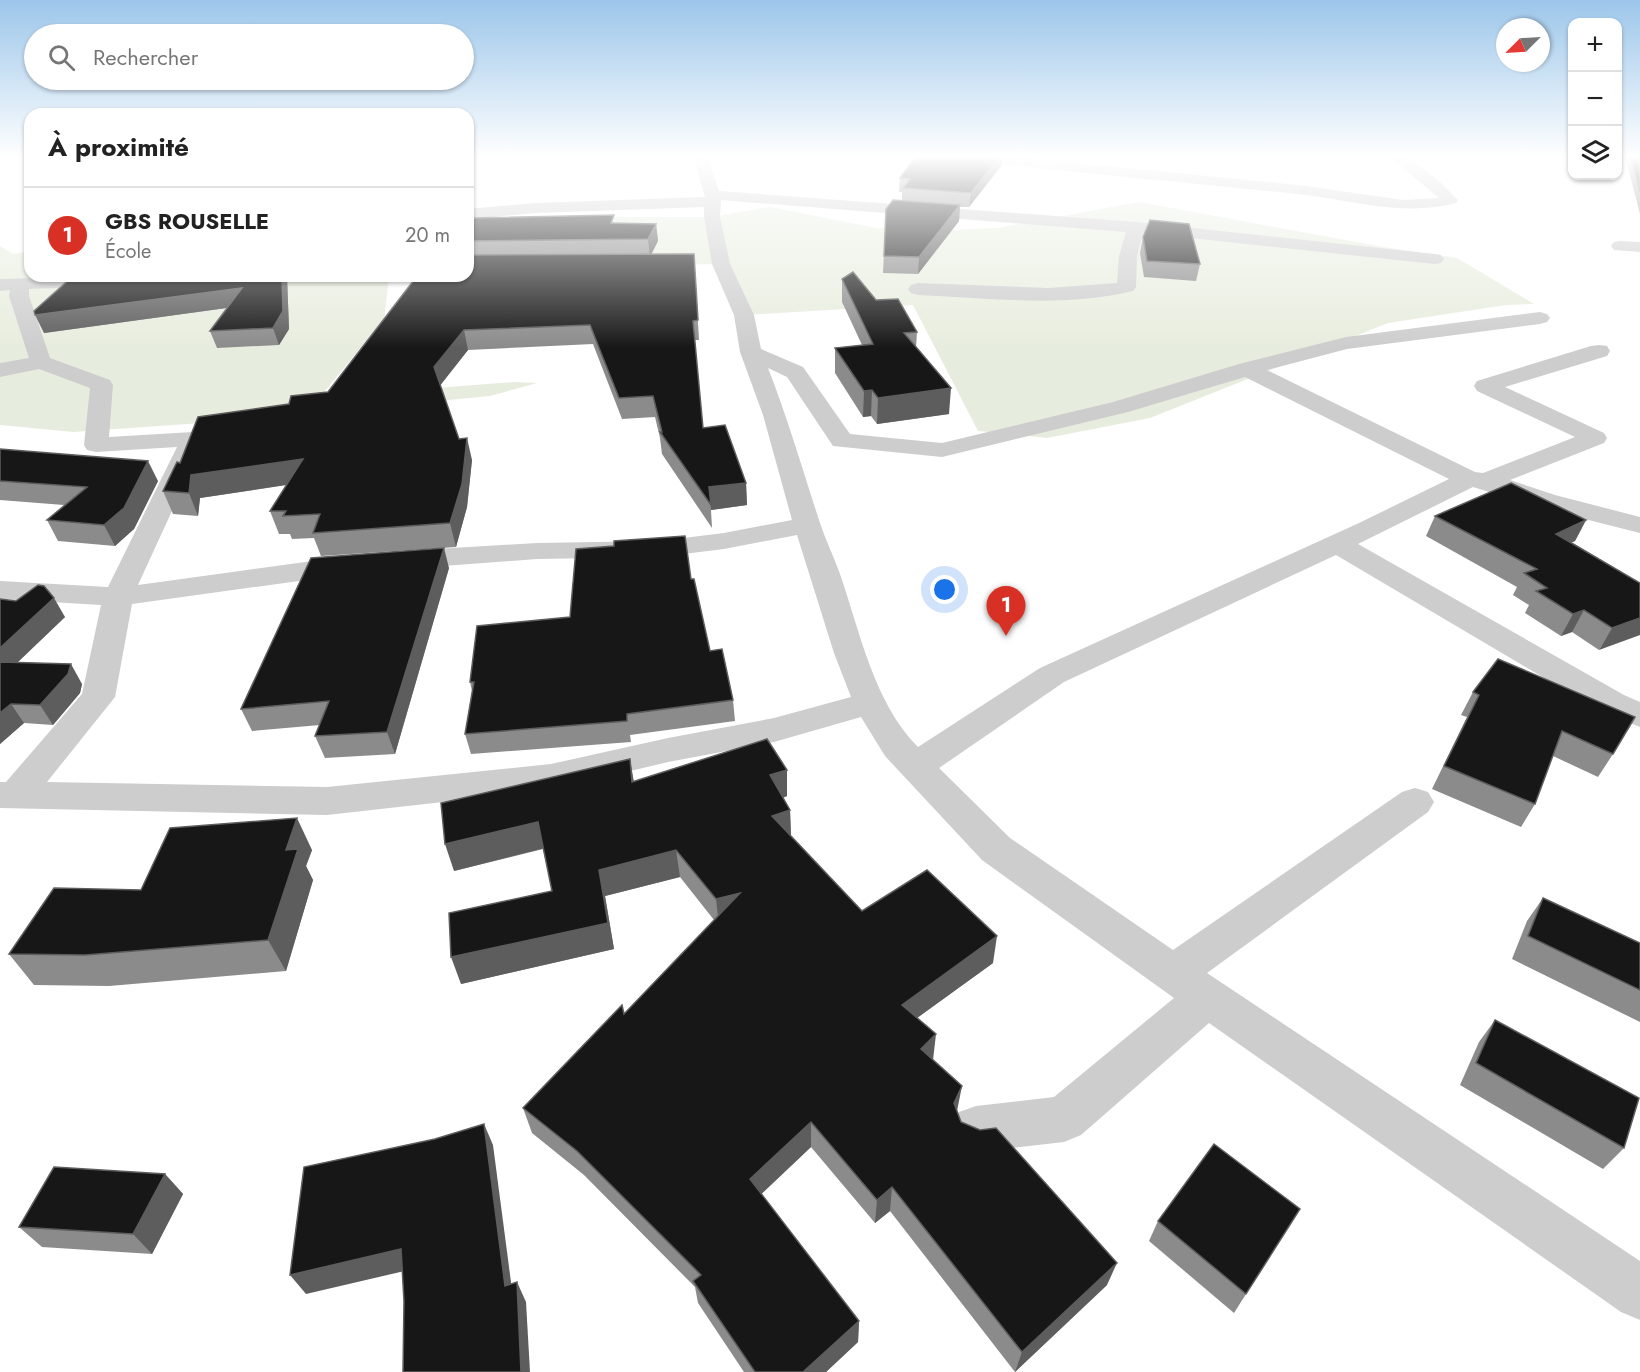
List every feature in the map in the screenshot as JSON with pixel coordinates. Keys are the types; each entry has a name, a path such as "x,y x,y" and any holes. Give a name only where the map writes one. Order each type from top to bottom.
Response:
{"street":[{"path":"712,220 711,264 744,315 751,352 775,415 807,525 825,572 850,652 870,703 897,747 996,849 1640,1293"},
{"path":"1034,220 1136,227 1435,259"},
{"path":"918,289 1061,294 1095,293 1126,287 1128,256 1136,227"},
{"path":"1620,246 1640,247"},
{"path":"10,284 67,282"},
{"path":"10,284 19,296 40,362"},
{"path":"751,352 795,372 842,441 942,450 1120,407 1247,369 1347,343 1540,318"},
{"path":"916,766 1052,675 1478,480 1595,438 1485,386 1599,351"},
{"path":"0,370 40,362 102,385 96,445 193,439 118,597 98,697 7,795"},
{"path":"1247,369 1478,480 1546,501 1640,525"},
{"path":"0,590 118,597 326,567 537,551 659,549 724,541 807,525"},
{"path":"1337,544 1612,703 1640,715"},
{"path":"7,795 327,801 551,777 668,750 774,730 870,703"},
{"path":"976,1130 1064,1119 1191,985 1415,802"}],"green space":[{"path":"479,220 836,220 876,228 931,231 998,228 1041,220 1237,220 1457,258 1534,304 1506,305 1388,323 1150,418 1047,438 978,431 913,305 744,315 721,264 647,265"},
{"path":"0,246 13,254 24,252 24,282 388,282 384,320 320,397 514,382 537,383 490,396 245,420 73,432 0,425"}],"building":[{"path":"474,220 612,220 611,223 656,224 648,239 474,241"},
{"path":"886,220 948,220 919,257 884,256"},
{"path":"1150,220 1189,224 1200,264 1147,261 1143,237"},
{"path":"694,254 698,320 693,321 703,428 725,425 746,483 709,487 711,505 660,432 662,432 653,396 619,398 590,325 464,330 434,367 459,439 467,438 462,484 450,523 313,533 320,514 283,516 286,511 270,511 303,459 191,475 189,493 163,491 177,462 180,463 198,417 289,404 291,396 328,392 412,282 474,282 474,255"},
{"path":"853,272 876,300 898,299 917,332 904,333 951,388 878,398 872,390 864,391 835,348 873,344 842,279"},
{"path":"66,282 282,282 283,311 273,328 210,331 242,288 35,315 34,311"},
{"path":"0,449 148,461 124,508 104,525 47,520 87,487 0,481"},
{"path":"1511,483 1586,520 1556,534 1640,583 1640,618 1612,628 1584,610 1573,614 1536,591 1547,588 1524,573 1537,569 1435,516"},
{"path":"685,536 691,579 694,579 710,651 722,649 733,700 627,714 627,721 465,734 474,682 470,682 477,626 570,617 576,549 614,546 614,541"},
{"path":"444,548 387,732 315,736 329,701 241,709 311,558"},
{"path":"38,585 44,586 54,598 0,648 0,599 16,601"},
{"path":"1498,659 1635,717 1613,754 1562,731 1535,804 1444,766 1479,695 1473,692"},
{"path":"0,662 71,664 68,674 40,705 11,704 0,713"},
{"path":"767,739 787,770 770,775 790,810 772,816 862,911 927,870 997,936 902,1005 936,1034 921,1049 962,1086 954,1103 961,1122 980,1130 996,1128 1117,1263 1022,1352 892,1187 877,1200 811,1122 750,1179 859,1321 803,1372 755,1372 693,1281 701,1275 577,1151 523,1108 622,1005 624,1014 740,893 716,899 676,850 599,870 608,923 451,957 449,913 552,891 538,822 445,844 441,803 630,759 632,782"},
{"path":"297,818 286,850 298,849 268,940 85,955 9,954 54,888 141,890 170,828"},
{"path":"1543,898 1640,943 1640,990 1528,936"},
{"path":"1495,1020 1639,1098 1624,1148 1476,1063"},
{"path":"484,1124 505,1286 517,1282 521,1372 403,1372 404,1301 401,1249 290,1275 304,1167 435,1139"},
{"path":"1214,1144 1300,1209 1246,1294 1158,1221"},
{"path":"54,1167 165,1174 133,1234 19,1227"}],"place":[{"name":"GBS ROUSELLE","path":"1006,636"}]}
